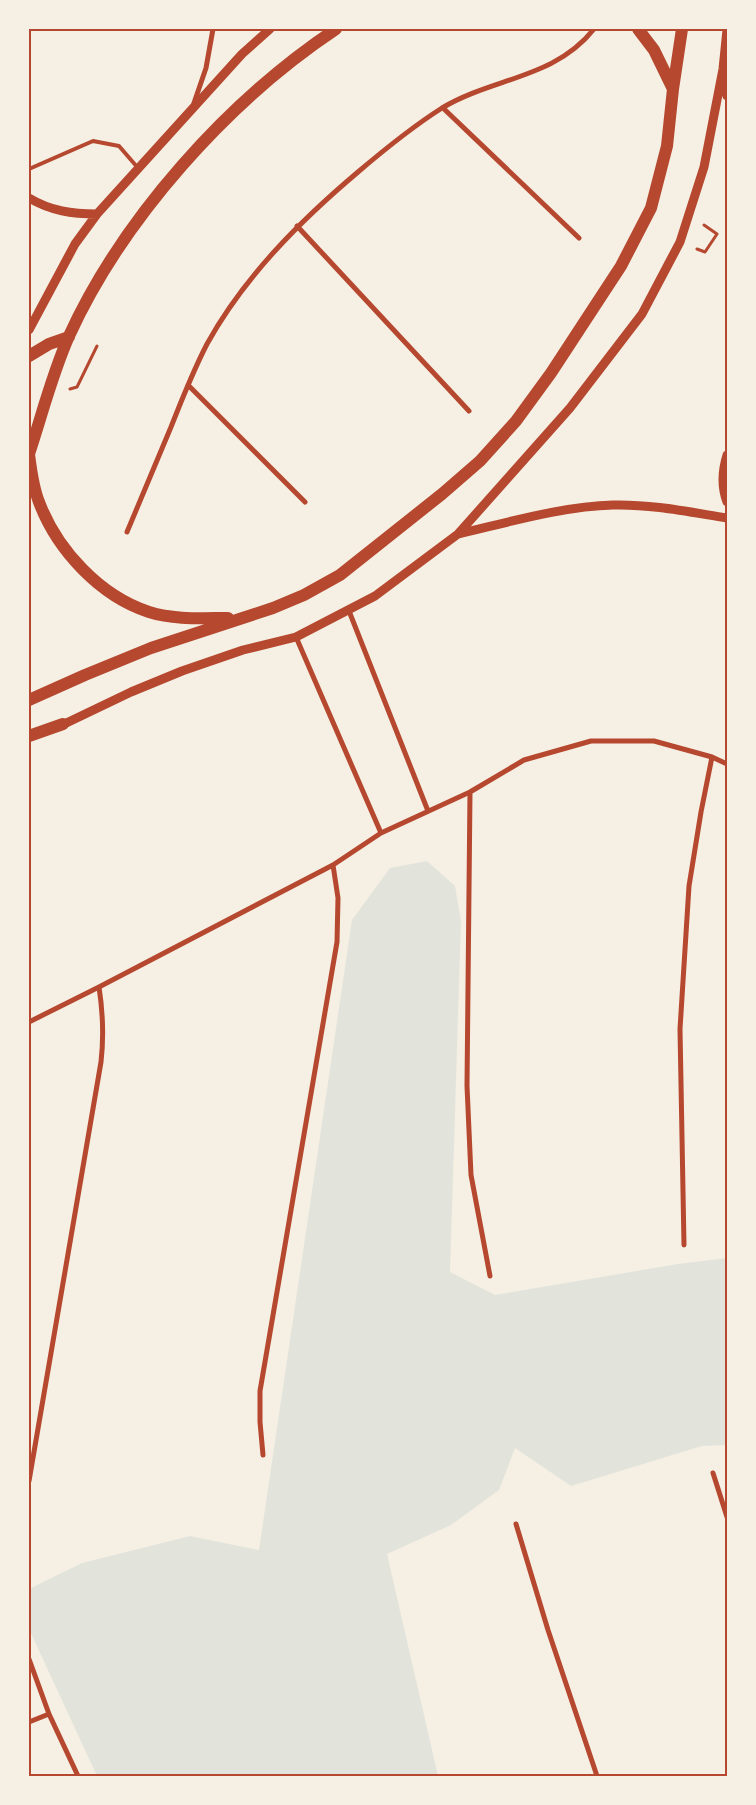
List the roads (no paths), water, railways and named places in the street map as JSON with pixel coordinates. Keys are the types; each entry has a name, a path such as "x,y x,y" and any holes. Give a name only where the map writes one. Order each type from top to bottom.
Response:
{"main road":[{"path":"238,618 189,618 149,612 97,584 62,547 39,503 29,454 69,337 107,267 153,201 188,159 268,80 305,50 336,29"},
{"path":"638,29 654,50 673,89"},
{"path":"29,700 143,651 273,608 304,595 340,574 442,494 480,461 516,421 551,373 621,266 650,208 667,146 682,29"},
{"path":"29,356 49,344 69,337"},
{"path":"29,736 63,724"}],"street":[{"path":"192,108 206,68 213,29"},
{"path":"29,330 75,244 97,214 242,54 270,29"},
{"path":"127,532 207,345 224,317 262,266 297,226 394,142 443,108 499,82 529,74 554,63 576,48 594,29"},
{"path":"29,741 131,692 182,671 243,650 296,637 375,596 458,534 570,408 642,314 680,242 704,167 723,69 727,30"},
{"path":"723,69 727,96"},
{"path":"443,108 579,238"},
{"path":"29,198 53,209 69,213 97,214"},
{"path":"297,226 470,411"},
{"path":"188,386 305,502"},
{"path":"727,455 724,466 723,490 727,502"},
{"path":"458,534 569,510 612,505 666,508 727,518"},
{"path":"349,611 428,811"},
{"path":"296,637 381,833"},
{"path":"29,1022 333,864 381,833 470,792 524,760 591,741 654,742 712,757 727,764"},
{"path":"684,1246 680,1029 689,886 712,757"},
{"path":"470,792 467,1086 472,1175 490,1276"},
{"path":"263,1455 260,1391 337,942 338,898 333,864"},
{"path":"29,1481 101,1062 104,1028 99,987"},
{"path":"713,1473 727,1517"},
{"path":"516,1524 548,1630 597,1776"},
{"path":"29,1659 49,1714 78,1776"},
{"path":"29,1722 49,1714"}],"lane":[{"path":"29,169 93,142 119,146 138,168"}]}
